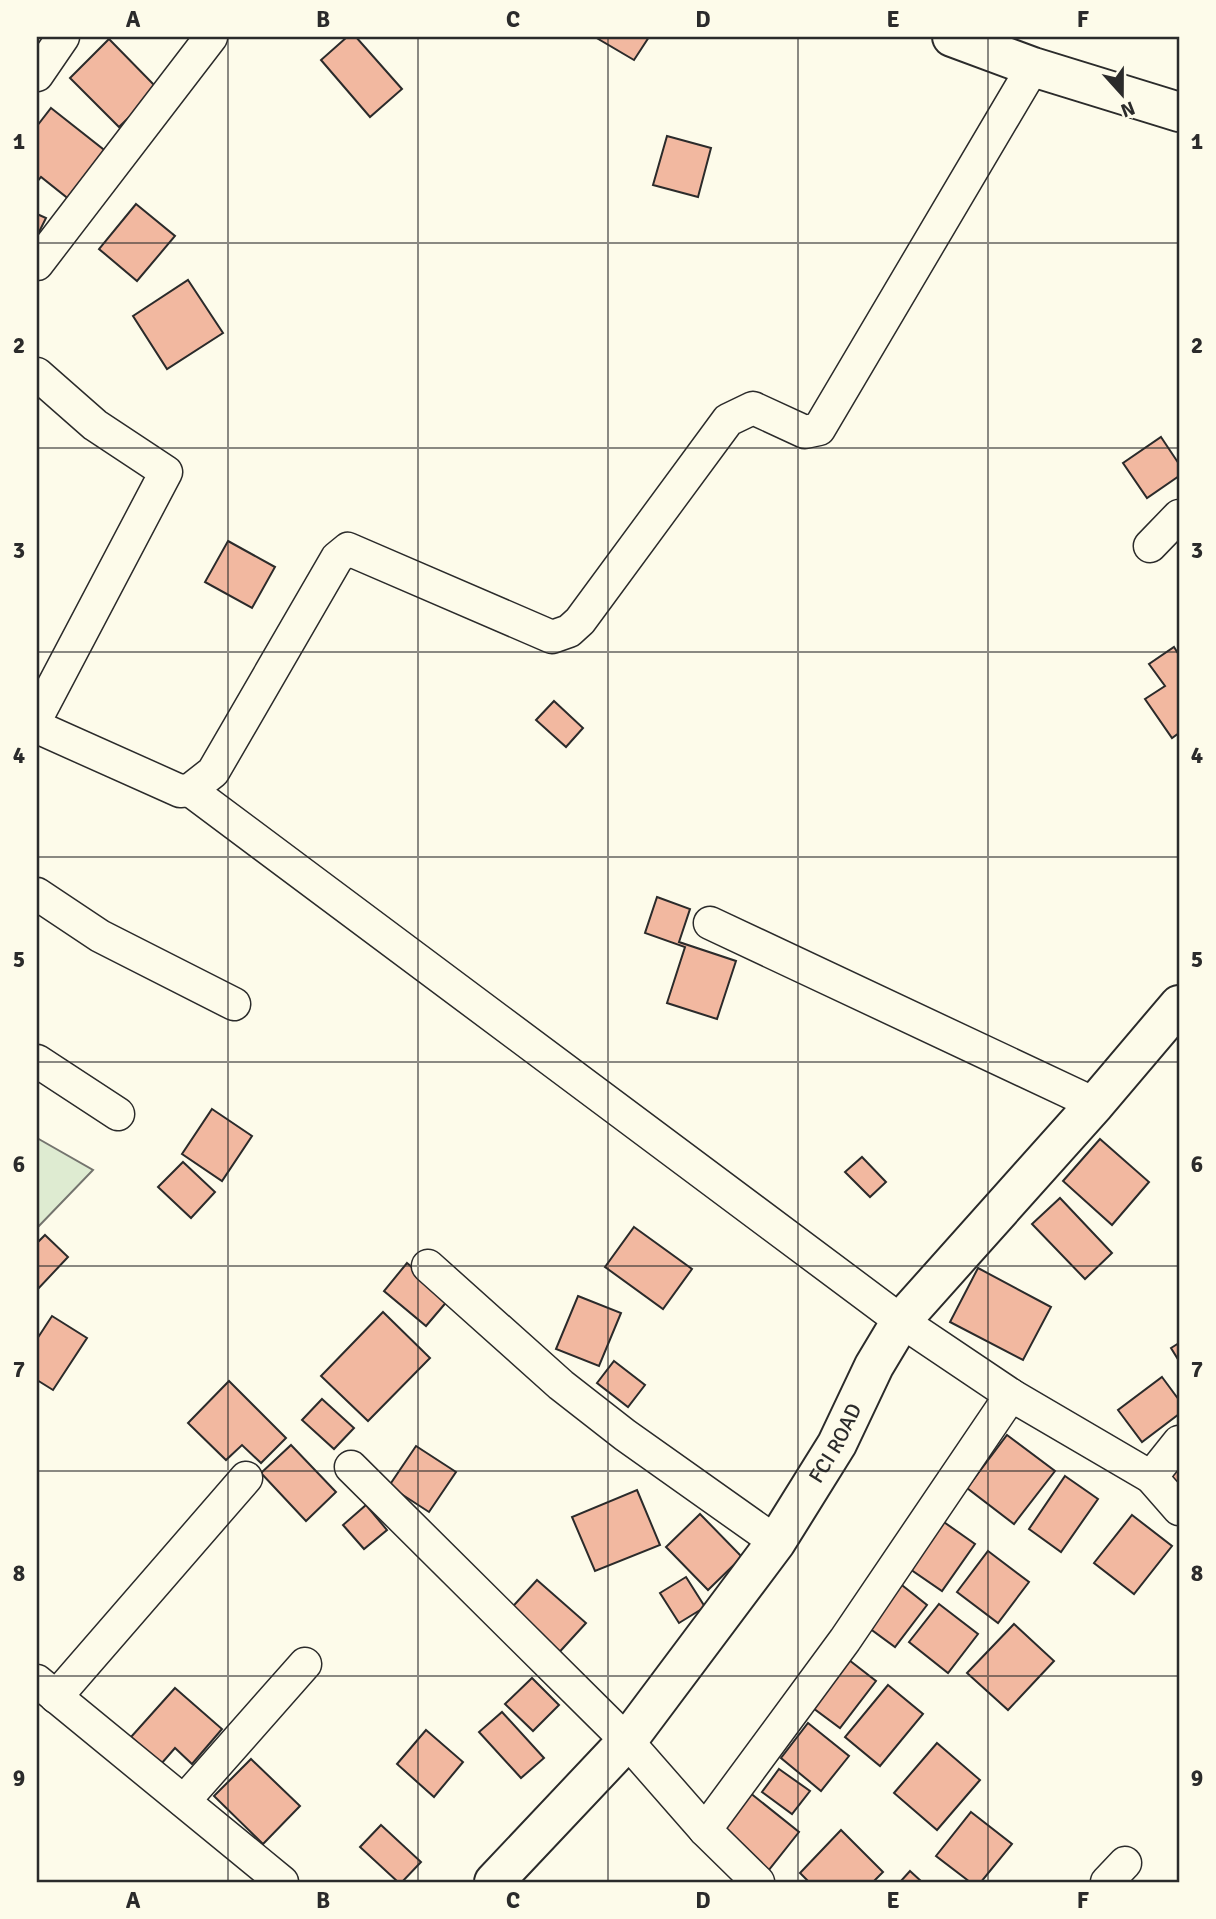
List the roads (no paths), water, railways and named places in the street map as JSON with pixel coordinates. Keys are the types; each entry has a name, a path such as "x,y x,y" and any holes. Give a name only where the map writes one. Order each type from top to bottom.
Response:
{"street":[{"path":"37,75 63,37"},
{"path":"37,264 211,37"},
{"path":"951,37 1033,67 1179,112"},
{"path":"37,727 180,791 190,790 213,772 337,558 348,549 552,637 569,631 728,420 753,408 805,432 819,429 828,419 1033,67"},
{"path":"37,374 95,425 166,472 37,717"},
{"path":"1150,546 1179,516"},
{"path":"190,790 901,1321 1011,1395 1150,1477 1179,1509"},
{"path":"37,894 100,936 234,1004"},
{"path":"710,923 1095,1104"},
{"name":"FCI ROAD","path":"494,1882 627,1741 776,1542 837,1444 873,1366 901,1321 1095,1104 1179,1005"},
{"path":"37,1061 118,1114"},
{"path":"428,1266 561,1385 625,1435 776,1542"},
{"path":"705,1830 845,1640 1011,1395"},
{"path":"1150,1477 1179,1442"},
{"path":"351,1468 627,1741 705,1830 758,1882"},
{"path":"246,1479 46,1689 282,1882"},
{"path":"184,1801 305,1664"}]}
